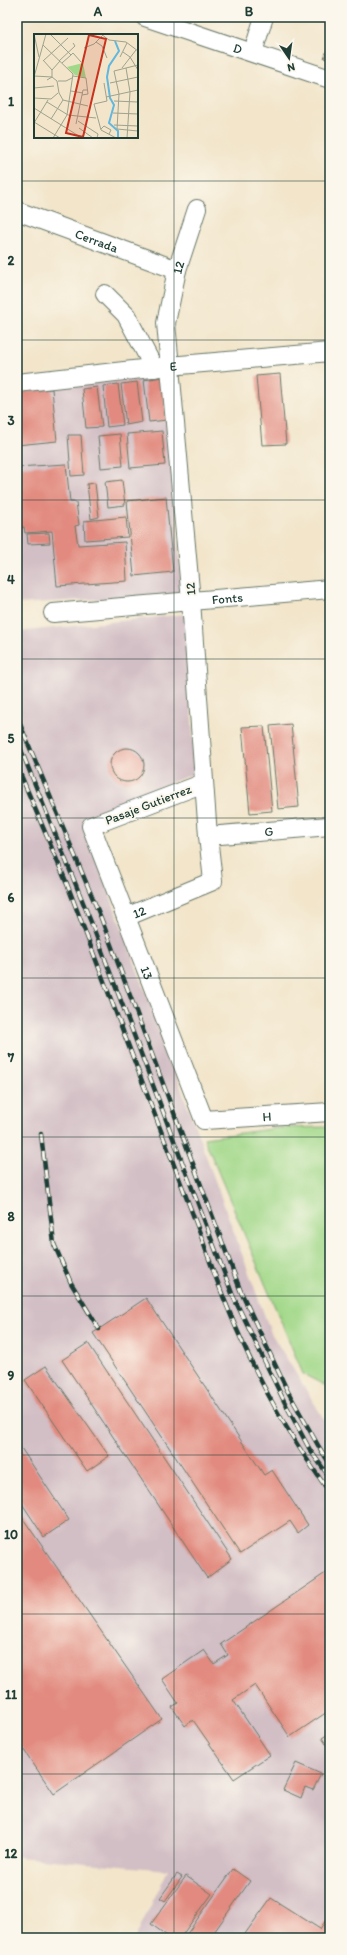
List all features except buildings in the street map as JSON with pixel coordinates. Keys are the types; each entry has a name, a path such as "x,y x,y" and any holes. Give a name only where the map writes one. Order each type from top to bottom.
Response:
{"street":[{"name":"D","path":"145,17 330,79"},
{"path":"253,52 264,17"},
{"name":"12","path":"126,917 213,881 208,836 191,601 162,367 166,323 177,270 197,209"},
{"name":"Cerrada","path":"17,211 177,270"},
{"path":"105,294 126,314 162,367"},
{"name":"E","path":"17,383 162,367 330,352"},
{"name":"Fonts","path":"53,613 330,589"},
{"name":"Pasaje Gutierrez","path":"91,826 204,783"},
{"name":"13","path":"91,826 204,1120"},
{"name":"G","path":"208,836 330,826"},
{"name":"H","path":"204,1120 330,1112"}],"shaded area":[{"path":"165,375 182,594 17,604 17,391"},
{"path":"186,614 195,773 82,819 271,1333 330,1429 330,1938 135,1938 168,1870 17,1857 17,632"}],"green space":[{"path":"330,1127 330,1388 303,1374 204,1138 278,1128"}],"railway":[{"path":"17,717 101,918 241,1292 287,1390 330,1464"},
{"path":"17,740 91,922 233,1296 285,1403 310,1450 330,1478"},
{"path":"17,766 67,884 234,1324 276,1409 302,1452 330,1493"},
{"path":"41,1134 54,1244 71,1283 99,1329"}]}
